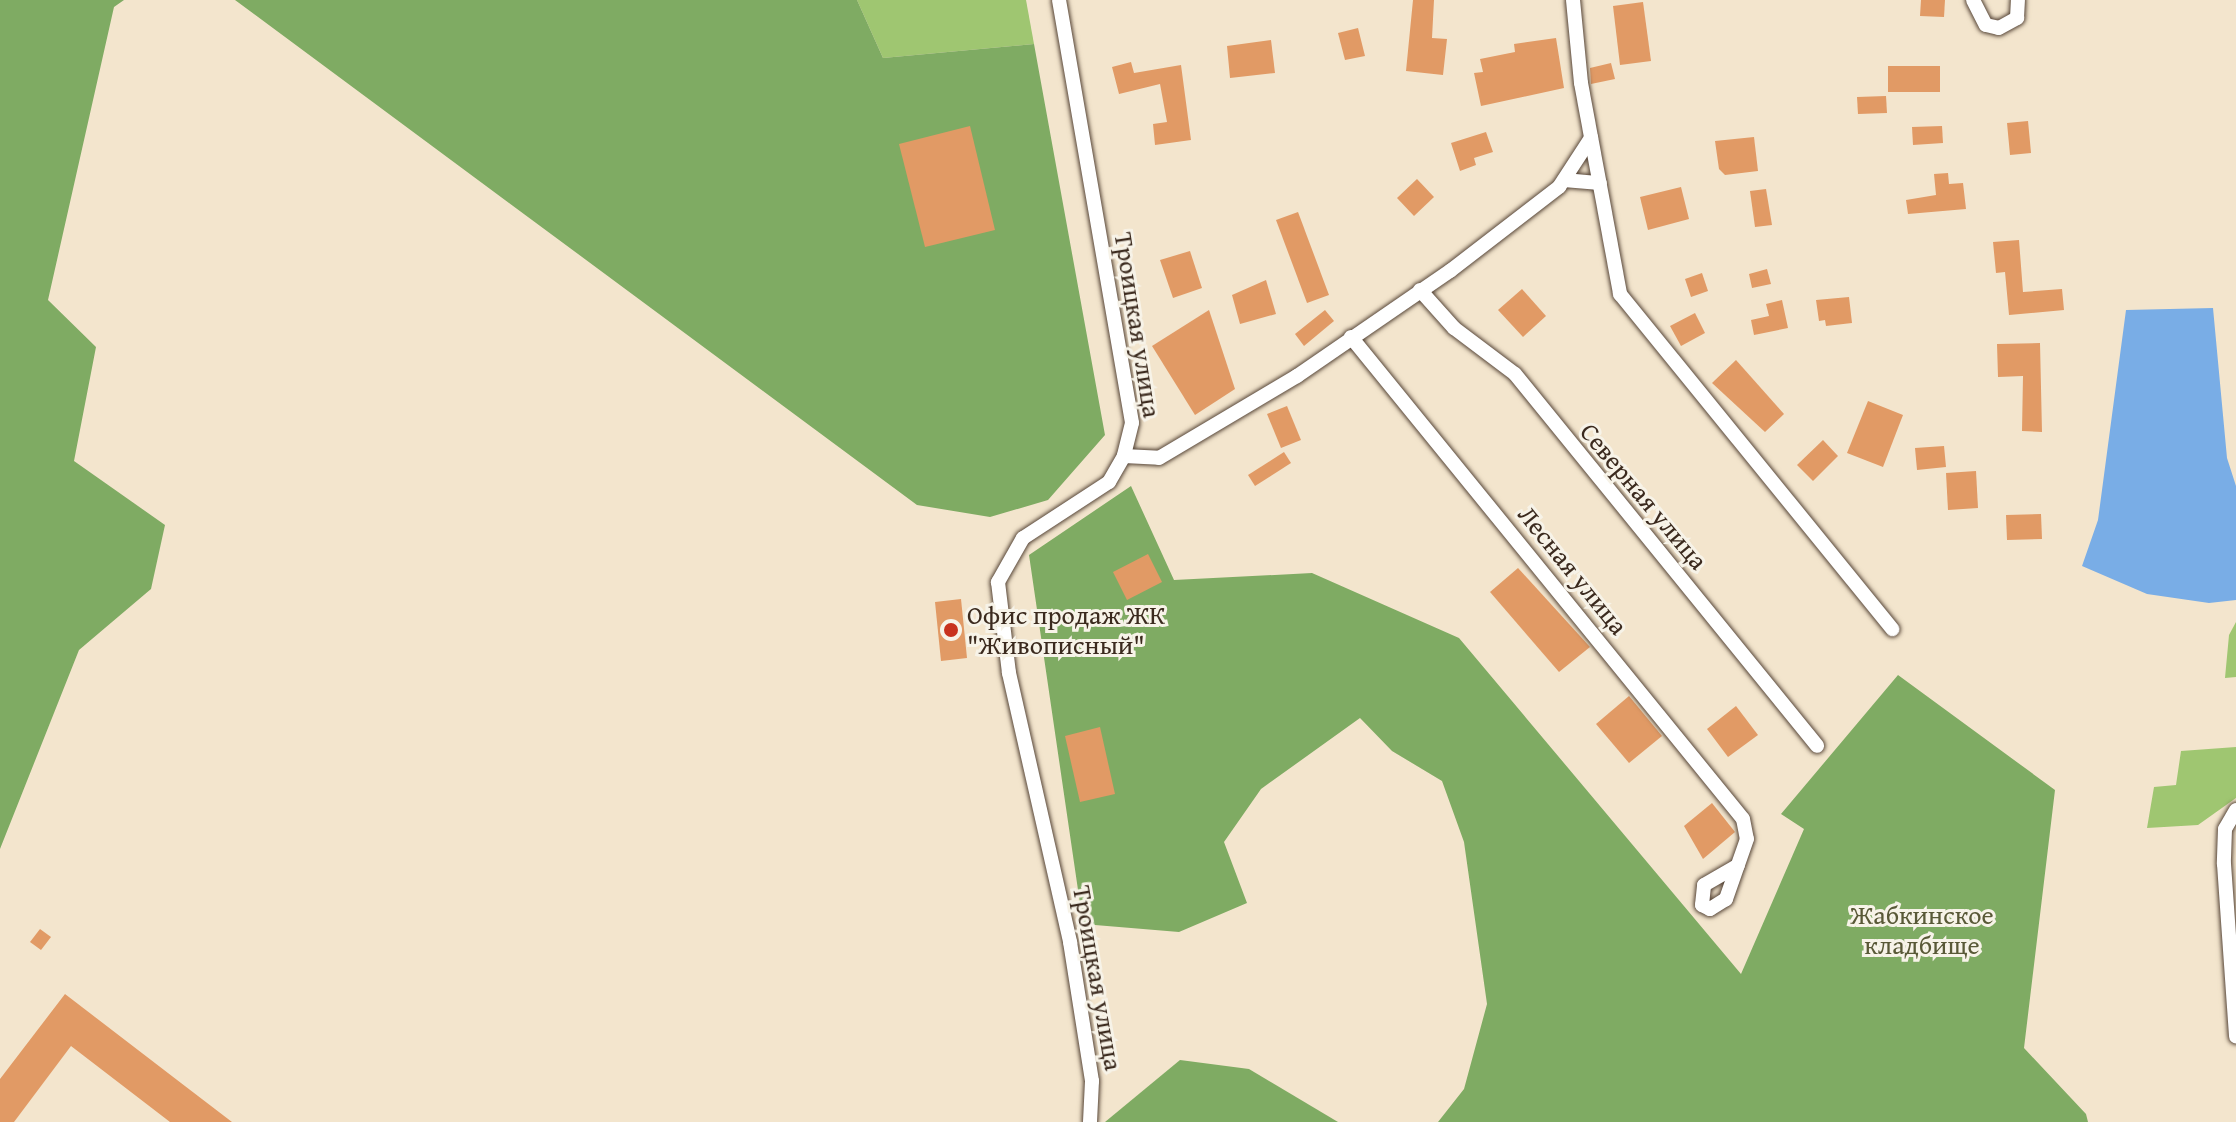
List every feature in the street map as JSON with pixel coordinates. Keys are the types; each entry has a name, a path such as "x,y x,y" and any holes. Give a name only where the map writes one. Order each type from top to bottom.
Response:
{"street":[{"name":"Троицкая улица","path":"1059,0 1132,423 1124,456 1109,482 1023,538 998,582 1009,673 1070,942 1092,1081 1090,1122"},
{"path":"1573,0 1591,138 1620,294 1892,629"},
{"path":"1973,0 1986,25 1999,28 2017,18 2018,0"},
{"path":"1124,456 1159,458 1231,420 1420,290 1564,180 1591,138"},
{"path":"1564,180 1600,183"},
{"name":"Северная улица","path":"1420,290 1454,328 1515,374 1817,746"},
{"name":"Лесная улица","path":"1351,337 1743,819 1747,839 1738,865"},
{"path":"2236,810 2225,829 2224,864 2236,1037"}],"green space":[{"path":"0,0 124,0 114,7 48,300 96,347 74,461 165,525 151,589 79,650 0,849"},
{"path":"235,0 857,0 883,58 1034,44 1105,435 1048,500 990,517 917,505"},
{"path":"857,0 1026,0 1034,44 883,58"},
{"name":"Жабкинское кладбище","path":"1131,486 1174,580 1312,573 1459,638 1741,974 1804,829 1781,814 1898,675 2055,790 2024,1048 2086,1114 2088,1122 1438,1122 1464,1089 1487,1004 1464,842 1442,781 1392,751 1360,718 1261,789 1224,842 1247,903 1179,932 1083,924 1029,555"},
{"path":"2236,622 2236,677 2225,678 2229,635"},
{"path":"2236,747 2236,798 2198,825 2147,828 2154,787 2176,785 2181,751"},
{"path":"1180,1060 1249,1069 1338,1122 1105,1122"}],"water":[{"path":"2213,308 2227,458 2236,486 2236,600 2209,603 2147,594 2082,566 2098,520 2126,310"}],"building":[{"path":"1413,0 1434,0 1432,38 1447,39 1443,75 1406,71"},
{"path":"1921,0 1945,0 1944,17 1920,16"},
{"path":"1643,2 1651,61 1620,65 1613,6"},
{"path":"1358,28 1365,56 1345,60 1338,33"},
{"path":"1556,38 1564,88 1481,106 1474,73 1483,72 1480,59 1515,52 1514,44"},
{"path":"1271,40 1275,73 1230,78 1227,46"},
{"path":"1131,62 1134,73 1181,65 1191,140 1155,145 1153,124 1167,122 1160,84 1119,94 1112,67"},
{"path":"1611,63 1615,79 1591,84 1590,68"},
{"path":"1888,66 1940,66 1940,92 1888,92"},
{"path":"1886,96 1887,113 1858,114 1857,97"},
{"path":"2028,121 2031,153 2010,155 2007,123"},
{"path":"970,126 995,230 925,247 899,144"},
{"path":"1942,126 1943,143 1913,145 1912,127"},
{"path":"1486,132 1493,152 1474,158 1476,165 1460,171 1451,143"},
{"path":"1754,137 1758,171 1725,175 1719,169 1715,141"},
{"path":"1948,173 1949,184 1963,183 1966,209 1908,214 1906,200 1936,195 1934,174"},
{"path":"1417,179 1434,197 1414,216 1397,198"},
{"path":"1681,187 1689,219 1648,230 1640,197"},
{"path":"1766,189 1772,225 1755,227 1750,191"},
{"path":"1298,212 1329,295 1307,303 1276,220"},
{"path":"2019,240 2023,292 2062,289 2064,310 2009,315 2005,272 1996,273 1993,242"},
{"path":"1190,251 1202,288 1173,298 1160,260"},
{"path":"1767,269 1771,284 1752,288 1749,274"},
{"path":"1702,273 1708,291 1691,297 1685,279"},
{"path":"1266,280 1276,314 1240,324 1232,295"},
{"path":"1522,289 1546,316 1523,337 1498,310"},
{"path":"1849,297 1852,323 1826,326 1825,320 1819,321 1816,300"},
{"path":"1782,300 1788,328 1754,335 1751,320 1769,316 1766,304"},
{"path":"1209,310 1235,389 1195,415 1152,346"},
{"path":"1325,310 1334,321 1304,346 1295,334"},
{"path":"1695,313 1705,333 1681,346 1670,326"},
{"path":"2040,343 2042,432 2022,431 2023,376 1998,377 1997,344"},
{"path":"1736,360 1784,414 1765,432 1712,383"},
{"path":"1868,401 1903,415 1883,467 1847,453"},
{"path":"1287,406 1301,440 1281,448 1267,414"},
{"path":"1823,440 1838,456 1813,481 1797,465"},
{"path":"1944,446 1946,467 1917,470 1915,448"},
{"path":"1284,452 1291,463 1255,486 1248,475"},
{"path":"1976,471 1978,508 1948,510 1946,473"},
{"path":"2041,514 2042,539 2007,540 2006,515"},
{"path":"1148,554 1162,582 1127,600 1113,572"},
{"path":"1518,568 1590,647 1559,672 1490,592"},
{"name":"Офис продаж ЖК \"Живописный\"","path":"961,599 967,658 941,661 935,602"},
{"path":"1629,696 1662,736 1629,763 1596,724"},
{"path":"1736,706 1758,735 1728,757 1707,729"},
{"path":"1100,727 1115,794 1080,802 1065,736"},
{"path":"1712,803 1735,832 1703,859 1684,826"},
{"path":"40,929 51,937 41,950 30,942"},
{"path":"65,994 232,1122 170,1122 71,1046 14,1122 0,1122 0,1079"}],"place":[{"name":"Офис продаж ЖК \"Живописный\"","path":"951,630"}]}
